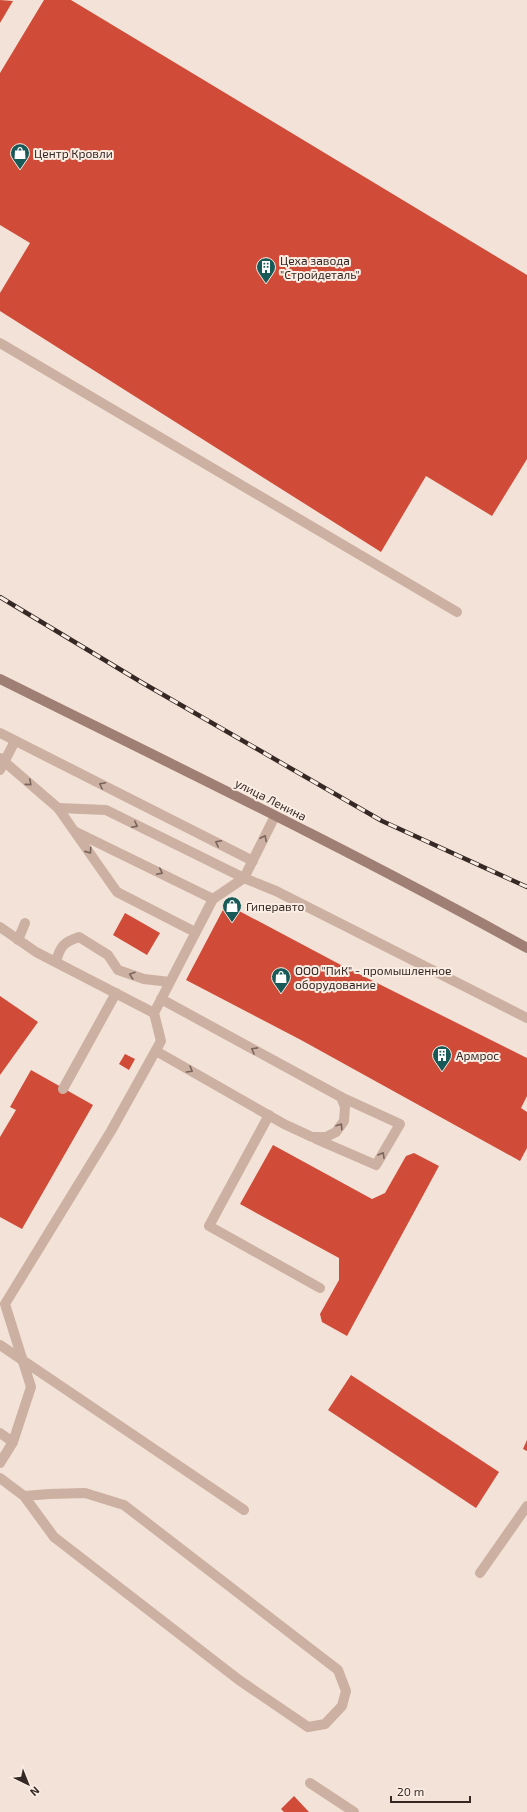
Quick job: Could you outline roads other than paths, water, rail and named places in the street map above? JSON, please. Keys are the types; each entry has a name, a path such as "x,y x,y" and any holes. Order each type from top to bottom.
{"main road":[{"name":"улица Ленина","path":"0,679 275,816 450,906 527,948"}],"lane":[{"path":"0,343 457,612"},
{"path":"0,733 253,861"},
{"path":"15,741 1,763 58,808 117,892 196,932"},
{"path":"58,808 106,810 244,878 276,891 527,1018"},
{"path":"0,1463 13,1442 31,1387 5,1304 111,1131 156,1051 161,1041 154,1013 213,898 244,878 275,816"},
{"path":"74,831 213,898"},
{"path":"18,940 25,923"},
{"path":"0,927 36,952 154,1013"},
{"path":"56,962 58,953 66,941 79,936 108,955 118,970 144,979 170,982"},
{"path":"63,1089 116,993"},
{"path":"156,1051 268,1115 312,1137 376,1165 400,1124 341,1097 161,998"},
{"path":"312,1137 326,1137 336,1132 344,1121 345,1107 341,1097"},
{"path":"268,1115 209,1226 320,1288"},
{"path":"0,1345 244,1510"},
{"path":"0,1433 13,1442"},
{"path":"0,1478 24,1496 54,1537 239,1680 308,1726 325,1724 342,1706 346,1691 338,1670 124,1506 85,1493 24,1496"},
{"path":"480,1573 527,1506"},
{"path":"310,1783 354,1812"}],"railway":[{"path":"0,597 141,682 382,821 527,887"}],"place":[{"name":"Центр Кровли","path":"20,170"},
{"name":"Цеха завода \"Стройдеталь\"","path":"266,284"},
{"name":"Гиперавто","path":"232,923"},
{"name":"ООО \"ПиК\" - промышленное оборудование","path":"281,994"},
{"name":"Армрос","path":"442,1072"}]}
